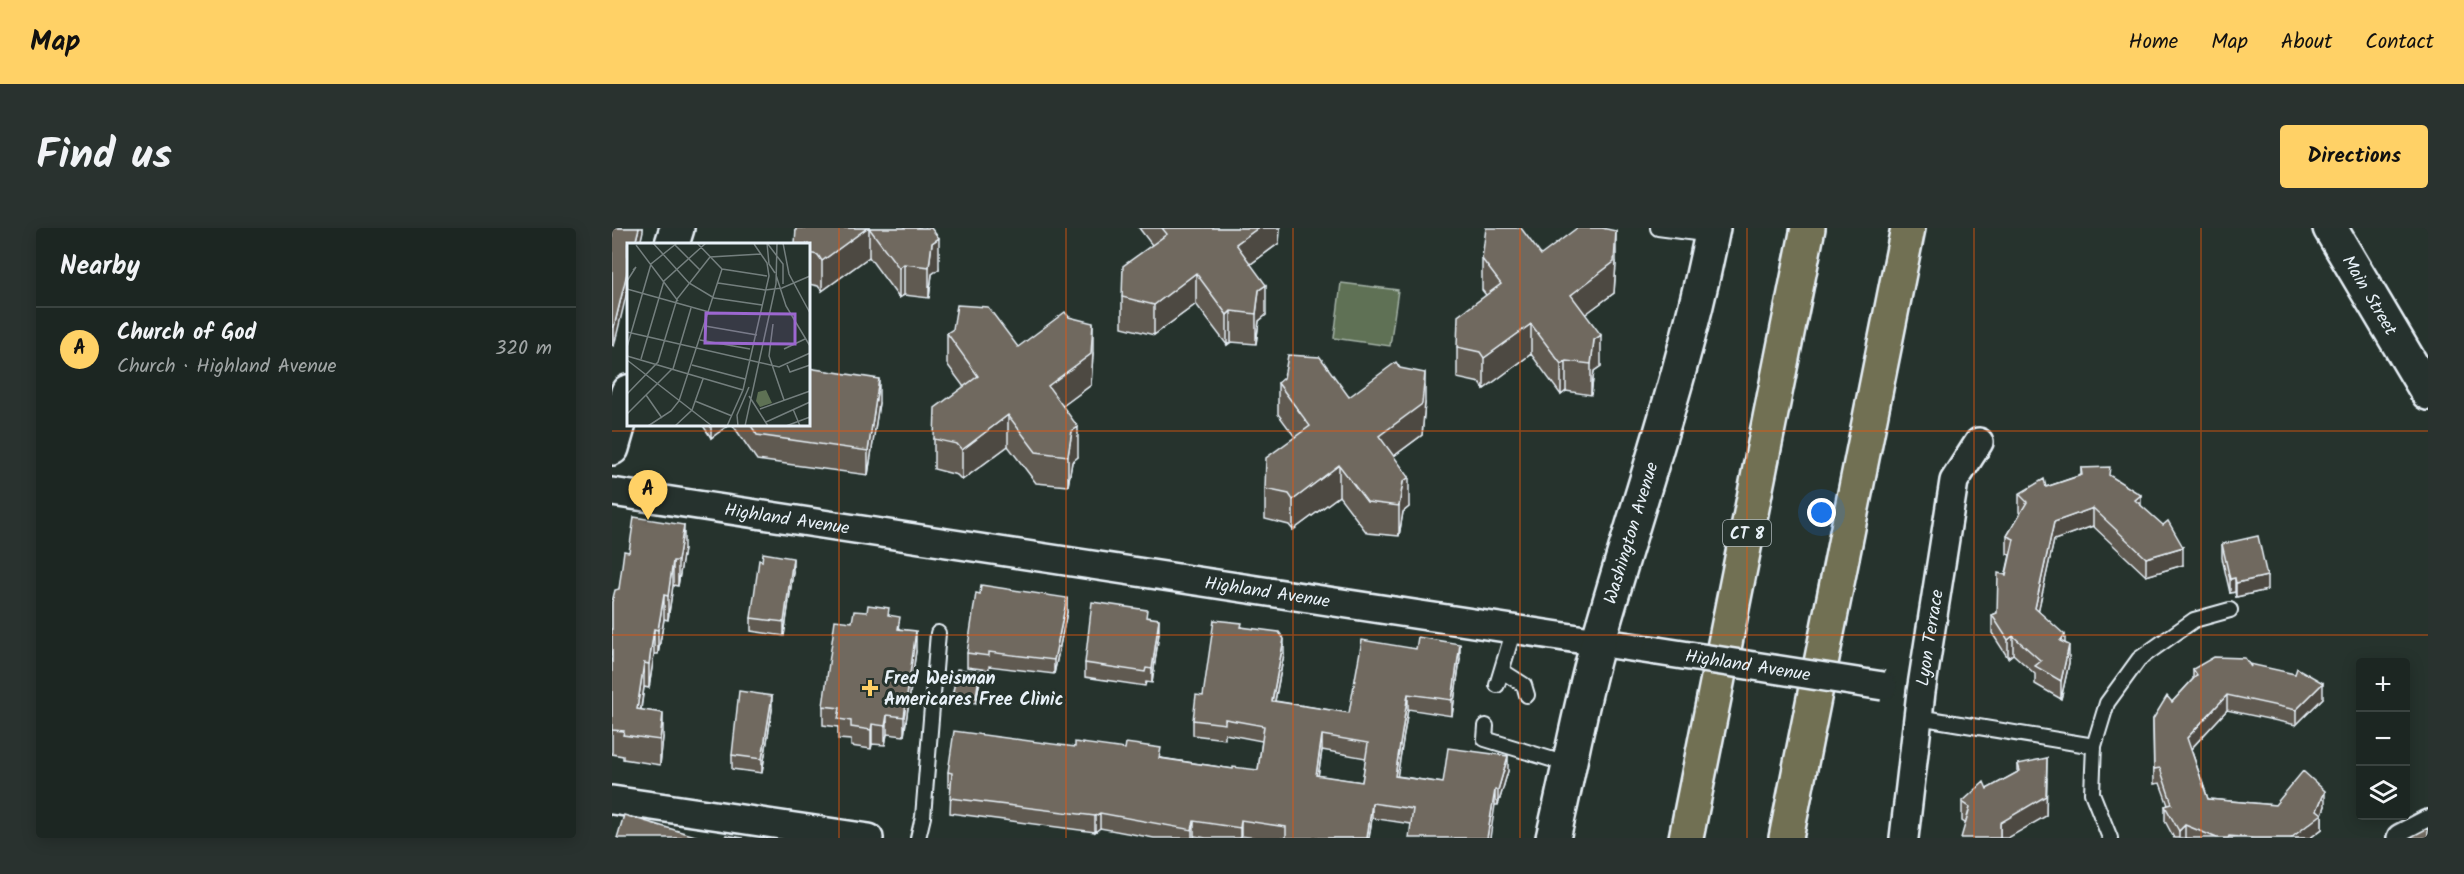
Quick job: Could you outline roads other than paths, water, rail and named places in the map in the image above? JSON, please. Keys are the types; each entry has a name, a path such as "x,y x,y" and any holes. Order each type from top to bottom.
{"highway":[{"name":"CT 8","path":"1686,838 1808,228"},
{"path":"1786,838 1908,228"}],"main road":[{"path":"672,243 677,228"},
{"name":"Main Street","path":"2330,228 2428,393"},
{"name":"Washington Avenue","path":"1553,838 1598,641 1697,307 1712,232"},
{"path":"612,448 627,396"}],"street":[{"name":"Lyon Terrace","path":"1904,838 1920,705 1954,481 1979,442"},
{"name":"Highland Avenue","path":"612,492 1883,686 1920,705"},
{"path":"612,800 869,838"},
{"path":"2401,838 2428,824"}],"lane":[{"path":"1658,228 1712,232"},
{"path":"2110,838 2092,793 2094,746 2107,703 2139,658 2194,620 2230,610"},
{"path":"1497,685 1514,629"},
{"path":"918,838 923,817 938,633"},
{"path":"1502,671 1524,685 1527,695"},
{"path":"1920,705 2094,746"},
{"path":"1486,726 1485,739 1514,742 1570,765"}],"place":[{"name":"Church of God","path":"648,520"},
{"name":"Fred Weisman Americares Free Clinic","path":"870,688"}]}
